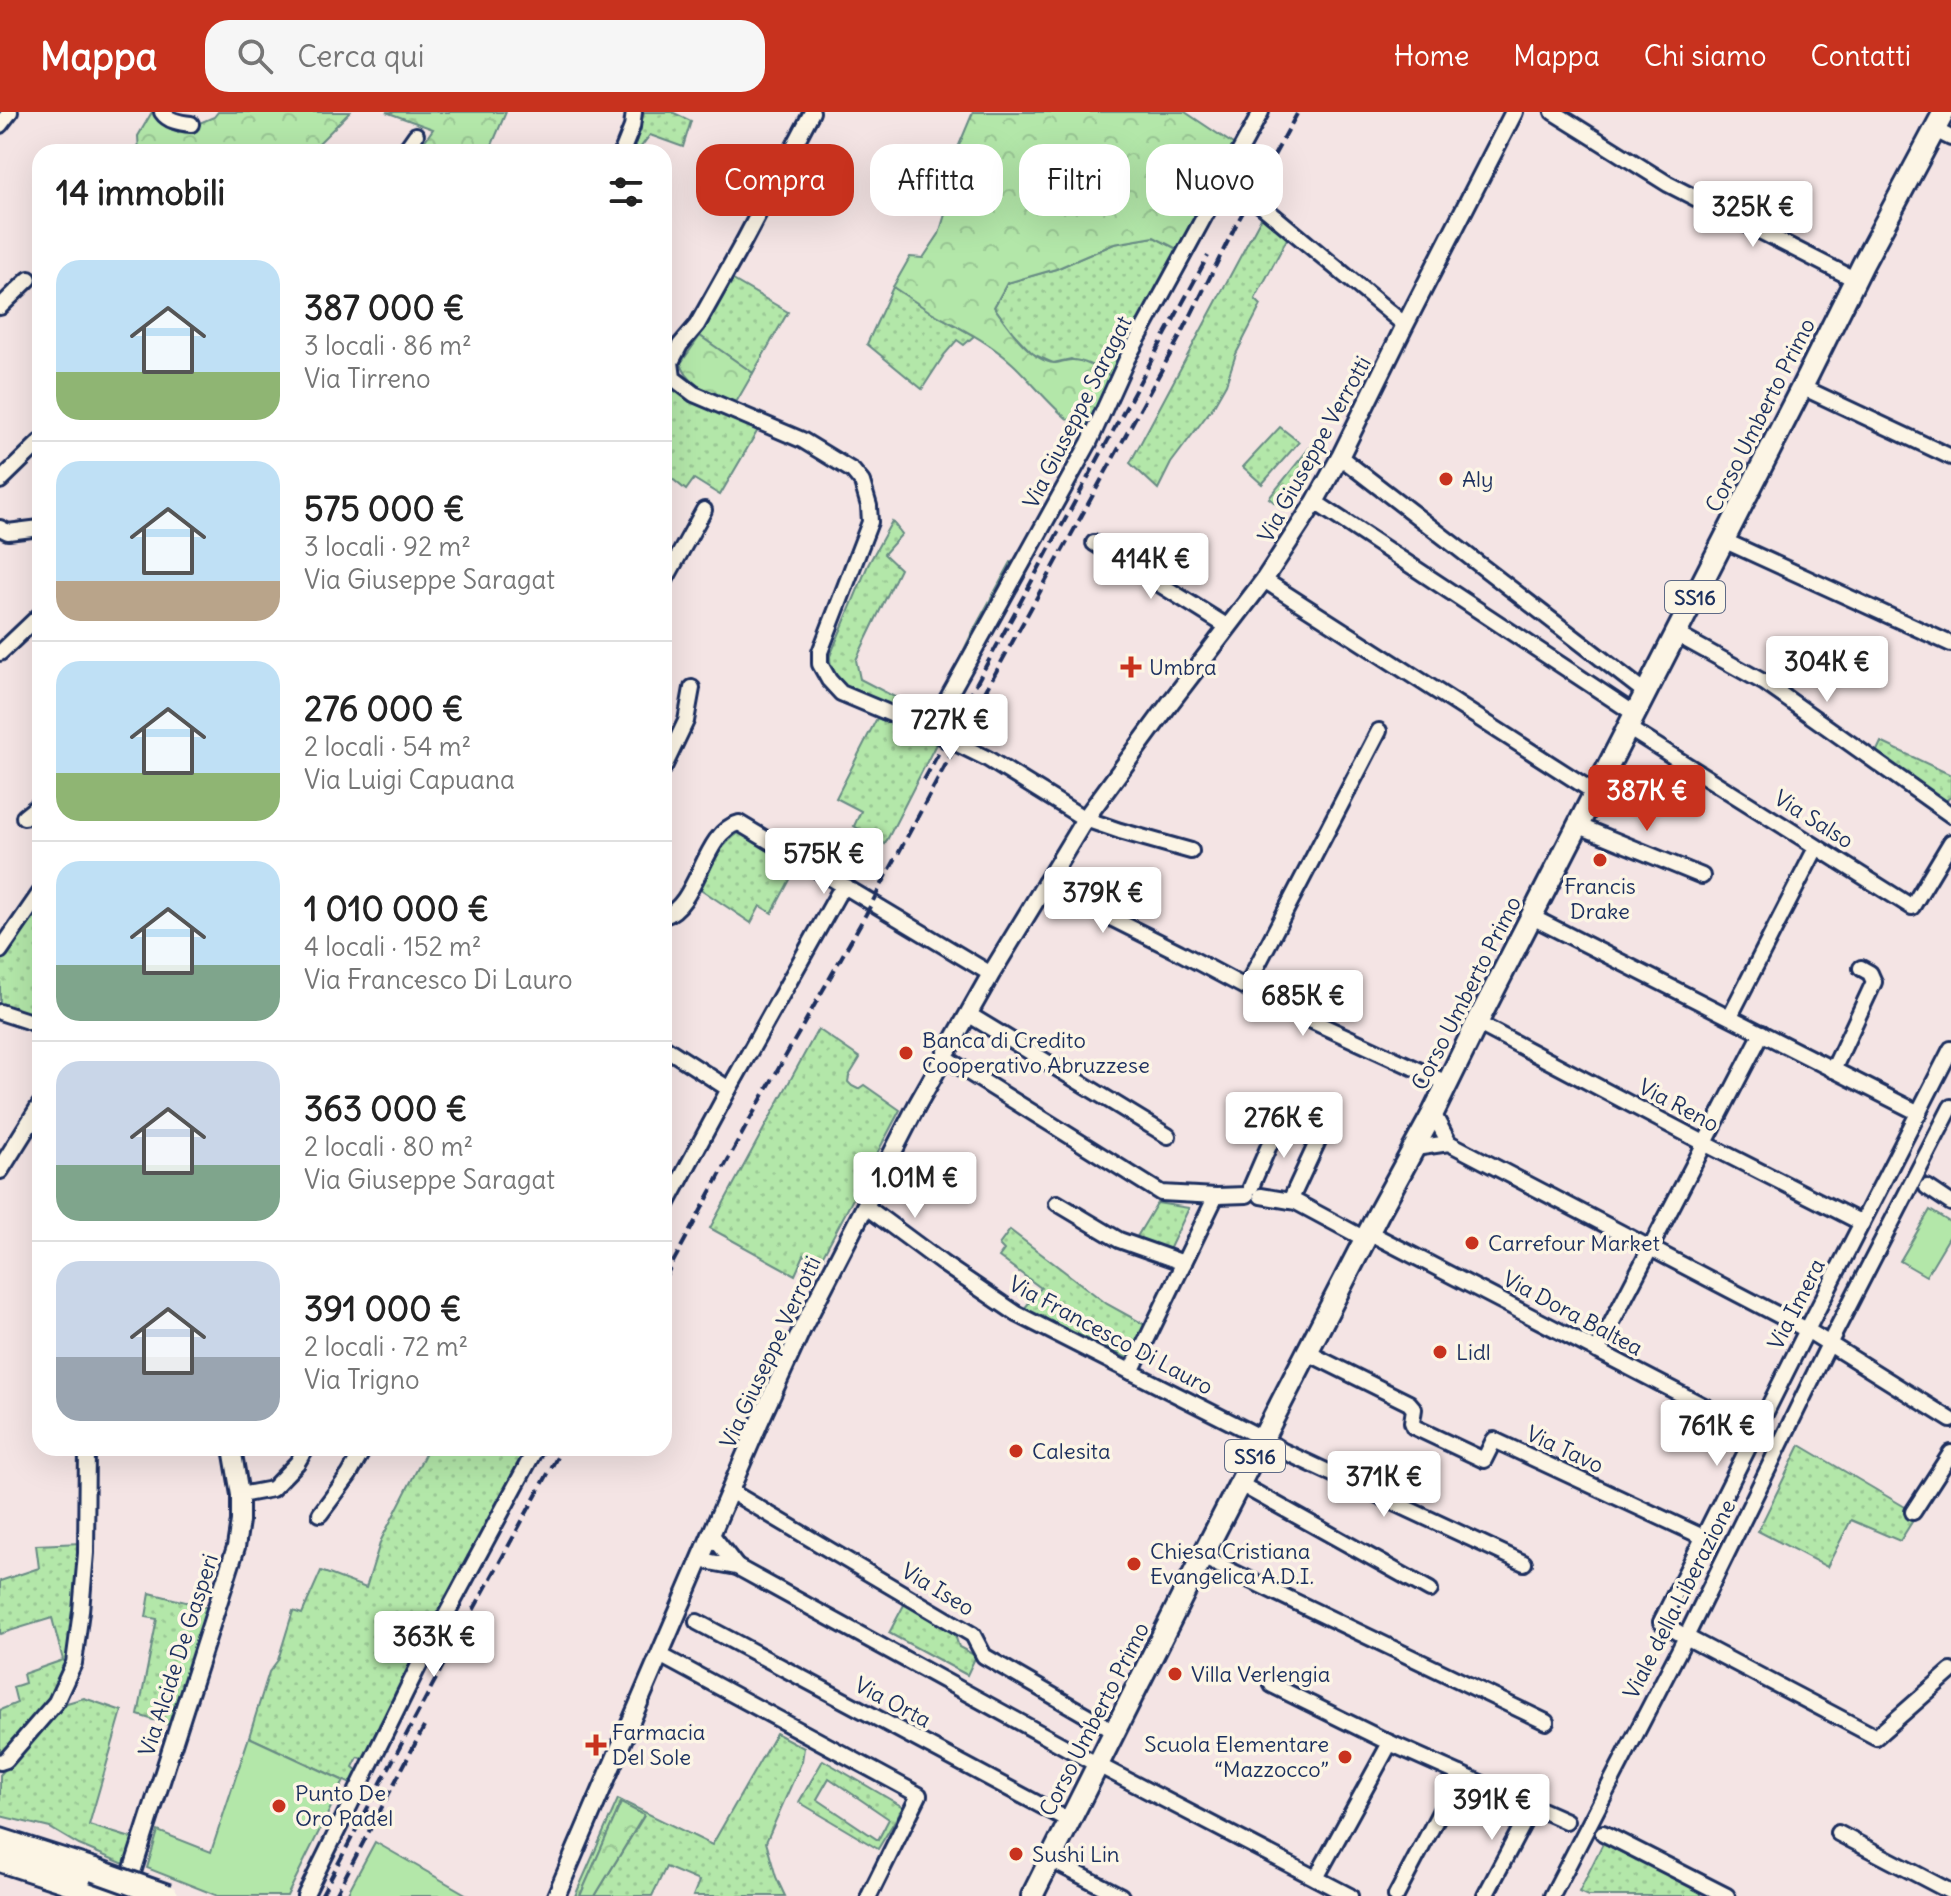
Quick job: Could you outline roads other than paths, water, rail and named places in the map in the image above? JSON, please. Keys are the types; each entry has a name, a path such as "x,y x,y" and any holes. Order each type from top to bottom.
{"highway":[{"path":"0,1840 91,1879 111,1896"},
{"path":"0,1860 167,1896"}],"main road":[{"name":"Corso Umberto Primo","path":"1032,1896 1202,1557 1433,1113 1856,280 1943,127"}],"street":[{"path":"0,125 10,112"},
{"path":"162,112 178,123 191,124"},
{"path":"625,144 634,112"},
{"path":"672,360 697,325 812,112"},
{"name":"Via Giuseppe Saragat","path":"1244,144 1261,112"},
{"name":"Via Giuseppe Verrotti","path":"556,1896 802,1329 944,1057 1085,819 1264,580 1315,502 1514,112"},
{"path":"1553,112 1668,184 1856,280"},
{"path":"410,144 416,135"},
{"name":"Via Giuseppe Saragat","path":"930,730 1089,443 1127,359 1204,216"},
{"path":"1274,216 1405,325"},
{"path":"0,307 29,279"},
{"path":"672,370 673,378 694,394 802,440 853,471 862,482 870,522 820,652 820,664 841,693 930,730 988,759 1085,819 1191,851"},
{"path":"1802,387 1951,457"},
{"path":"0,481 32,450"},
{"path":"1340,457 1646,693"},
{"path":"1315,502 1631,721"},
{"path":"672,564 704,510"},
{"path":"0,528 8,532 32,529"},
{"path":"1723,540 1951,644"},
{"path":"1094,543 1228,627"},
{"path":"1264,580 1594,792"},
{"path":"0,653 32,623"},
{"path":"1676,634 1765,683 1951,815"},
{"path":"672,750 686,721 692,688"},
{"name":"Via Salso","path":"1631,721 1912,907 1951,842"},
{"path":"1246,987 1379,731"},
{"path":"24,817 32,810"},
{"path":"672,912 683,902 704,860 725,829 734,824 744,824 991,974"},
{"path":"1577,825 1702,876"},
{"path":"1730,1016 1815,850"},
{"path":"1045,883 1338,1034 1447,1083"},
{"path":"672,1195 838,894 847,887"},
{"path":"0,951 32,905"},
{"path":"1532,917 1919,1113"},
{"path":"1833,1070 1874,982 1870,973 1861,968"},
{"path":"0,1012 32,1022"},
{"path":"968,1014 1168,1136"},
{"name":"Via Reno","path":"1477,1023 1862,1223"},
{"path":"1597,1351 1762,1033"},
{"name":"Via Imera","path":"1686,1637 1661,1622 1951,1049"},
{"path":"672,1052 729,1089"},
{"name":"Via Dora Baltea","path":"944,1057 1161,1193 1216,1196 1253,1193 1296,1202 1756,1433"},
{"name":"Viale della Liberazione","path":"1552,1896 1686,1637 1829,1344 1951,1107"},
{"path":"1433,1113 1449,1143 1807,1330 1951,1420"},
{"path":"1253,1193 1281,1118"},
{"path":"0,1170 32,1119"},
{"path":"1290,1201 1322,1132"},
{"path":"1415,1148 1449,1143"},
{"path":"1927,1187 1951,1203"},
{"path":"1131,1372 1216,1196"},
{"path":"1057,1203 1119,1240 1184,1263"},
{"name":"Via Francesco Di Lauro","path":"865,1206 1017,1314 1281,1450 1524,1563"},
{"name":"Via Tavo","path":"1308,1353 1409,1403 1414,1409 1414,1427 1426,1433 1484,1460 1494,1440 1703,1537"},
{"path":"1913,1512 1951,1453"},
{"path":"0,1762 6,1760 56,1702 74,1663 86,1553 87,1456"},
{"name":"Via Alcide De Gasperi","path":"132,1872 236,1547 240,1495 233,1456"},
{"path":"240,1495 272,1489 285,1478 301,1456"},
{"path":"320,1514 360,1456"},
{"path":"305,1896 418,1667 532,1456"},
{"path":"1240,1484 1430,1590"},
{"name":"Via Iseo","path":"730,1491 973,1635 984,1656 1114,1731"},
{"path":"712,1535 737,1567"},
{"path":"1202,1557 1546,1722"},
{"path":"700,1560 737,1567 1098,1765 1350,1896"},
{"name":"Via Orta","path":"697,1622 1070,1821"},
{"path":"1686,1637 1876,1737 1951,1671"},
{"path":"660,1655 919,1795 869,1896"},
{"path":"1272,1685 1390,1743 1566,1821"},
{"path":"1316,1878 1390,1743"},
{"path":"1396,1896 1460,1774"},
{"path":"1485,1896 1533,1805"},
{"path":"1603,1833 1717,1894"},
{"path":"1838,1833 1951,1892"},
{"path":"1051,1860 1121,1896"}],"railway":[{"path":"672,1264 1183,331 1237,223 1298,112"},
{"path":"924,780 1208,256"},
{"path":"321,1896 558,1456"},
{"path":"335,1896 424,1727"}],"place":[{"name":"Aly","path":"1446,479"},
{"name":"Umbra","path":"1131,667"},
{"name":"Francis Drake","path":"1600,860"},
{"name":"Banca di Credito Cooperativo Abruzzese","path":"906,1053"},
{"name":"Carrefour Market","path":"1472,1243"},
{"name":"Lidl","path":"1440,1352"},
{"name":"Calesita","path":"1016,1451"},
{"name":"Chiesa Cristiana Evangelica A.D.I.","path":"1134,1564"},
{"name":"Villa Verlengia","path":"1175,1674"},
{"name":"Farmacia Del Sole","path":"596,1745"},
{"name":"Scuola Elementare “Mazzocco”","path":"1345,1757"},
{"name":"Punto De Oro Padel","path":"279,1806"},
{"name":"Sushi Lin","path":"1016,1854"}]}
